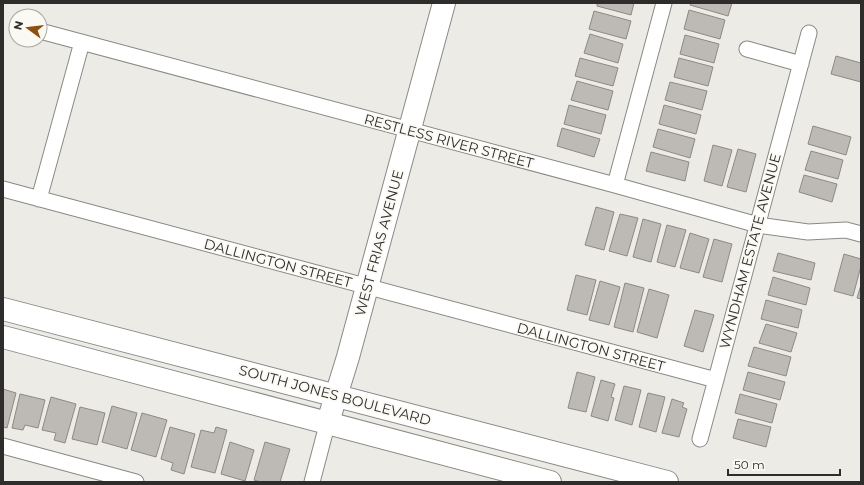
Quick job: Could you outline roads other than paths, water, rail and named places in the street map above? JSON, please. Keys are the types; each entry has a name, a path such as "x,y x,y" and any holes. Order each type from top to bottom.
{"main road":[{"name":"WEST FRIAS AVENUE","path":"327,425 367,287 444,3"},
{"name":"SOUTH JONES BOULEVARD","path":"3,309 667,482"},
{"path":"3,337 327,425 550,482"}],"street":[{"path":"614,185 664,3"},
{"name":"RESTLESS RIVER STREET","path":"48,33 614,185 758,226 808,232 846,230 861,234"},
{"name":"WYNDHAM ESTATE AVENUE","path":"700,439 810,33"},
{"path":"39,199 82,42"},
{"path":"747,49 801,64"},
{"name":"DALLINGTON STREET","path":"3,189 716,380"},
{"name":"WEST FRIAS AVENUE","path":"312,482 327,425"},
{"path":"3,446 136,482"}]}
